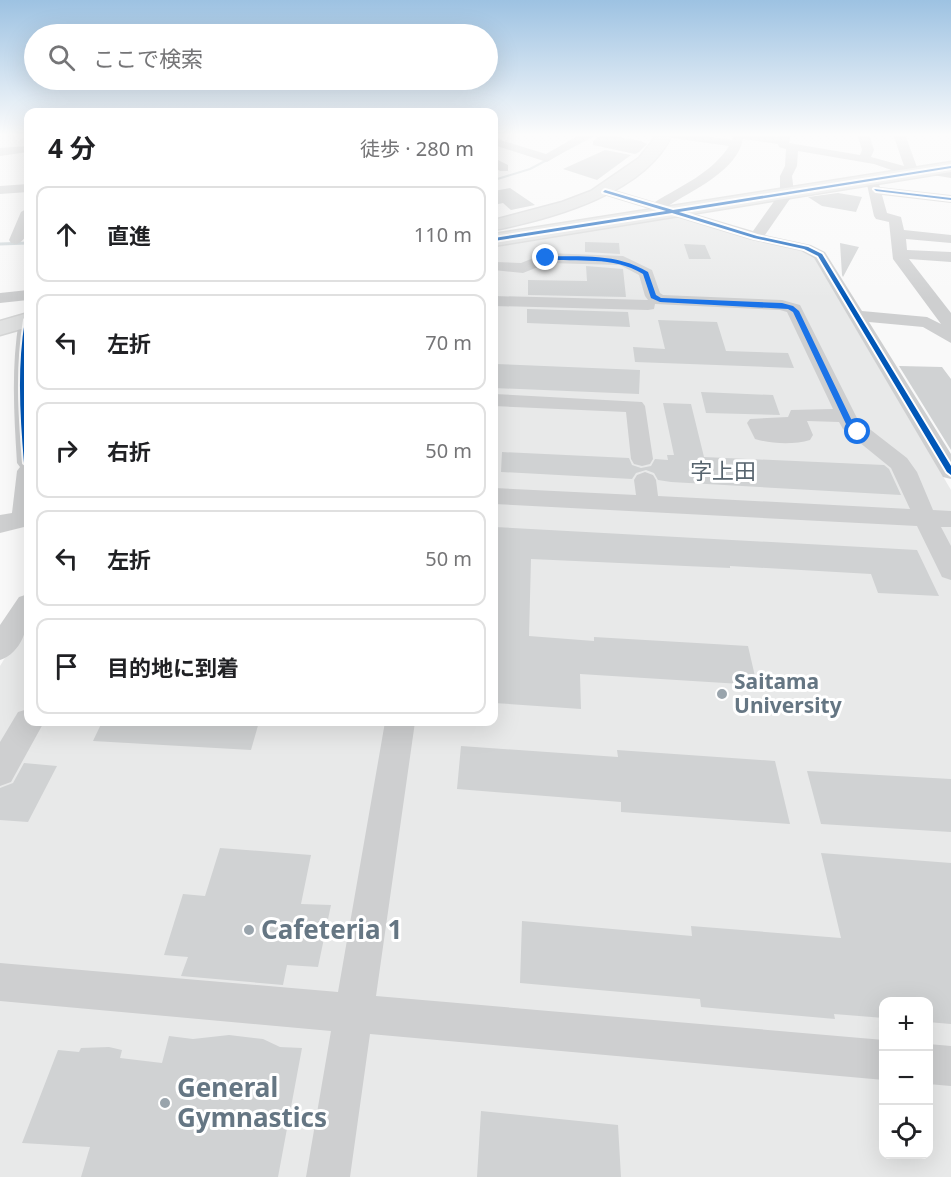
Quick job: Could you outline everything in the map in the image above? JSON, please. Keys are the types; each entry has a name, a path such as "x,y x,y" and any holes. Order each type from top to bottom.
{"main road":[{"path":"498,224 568,206 608,189"},
{"path":"498,239 666,209 831,189"},
{"path":"0,328 24,321"}],"street":[{"path":"666,209 692,189"},
{"path":"756,237 787,193 787,189"},
{"path":"875,189 881,216 896,220 901,259 951,325"},
{"path":"896,189 951,199"},
{"path":"0,204 4,190"},
{"path":"605,191 756,237 806,248 820,255 948,462"},
{"path":"898,234 951,239"},
{"path":"0,240 22,240"},
{"path":"900,254 951,257"},
{"path":"498,268 523,268 546,258 623,261 641,269 648,278 653,296 660,300 782,305 791,308 795,311 846,416 858,432 899,463 906,472 925,518 951,570"},
{"path":"0,285 24,282"},
{"path":"0,298 24,295"},
{"path":"498,301 648,305"},
{"path":"856,316 927,322 951,338"},
{"path":"24,340 22,383 24,410"},
{"path":"498,400 635,405 644,469 640,503"},
{"path":"797,423 798,414 846,416"},
{"path":"498,496 951,519"},
{"path":"0,524 23,519 24,509"},
{"path":"0,648 24,610"},
{"path":"0,771 27,726"},
{"path":"328,1177 399,726"},
{"path":"0,982 879,1060"},
{"path":"933,1064 951,1066"}],"shaded area":[{"name":"Saitama University","path":"676,216 812,254 951,490 951,1177 0,1177 0,666 24,627 24,726 498,726 498,245"}],"building":[{"path":"511,189 535,205 511,210 503,203 498,204 498,190"},
{"path":"838,193 862,197 856,212 822,206 808,197"},
{"path":"585,242 619,243 620,254 585,252"},
{"path":"840,243 859,247 843,277 842,275"},
{"path":"684,244 705,245 711,259 689,259"},
{"path":"586,266 623,269 626,297 528,295 528,280 587,281"},
{"path":"527,309 628,312 630,327 527,323"},
{"path":"658,320 717,322 726,351 788,353 794,368 635,362 633,347 665,349"},
{"path":"498,364 640,370 639,394 498,388"},
{"path":"899,366 942,367 951,379 951,450"},
{"path":"701,392 773,395 780,415 706,413"},
{"path":"663,403 691,404 704,457 884,465 889,469 901,495 671,482 658,480 654,473 646,470 636,473 632,479 501,472 502,452 629,458 632,465 641,468 651,466 655,459 668,460 667,455 674,455"},
{"path":"498,527 917,550 939,596 878,593 871,574 531,559 529,636 594,641 594,637 748,646 757,685 580,674 581,709 498,703"},
{"path":"100,726 258,726 251,750 93,741"},
{"path":"461,746 618,757 617,750 775,761 790,824 621,812 621,802 457,789"},
{"path":"24,763 57,766 28,822 0,820 0,788 13,783"},
{"path":"807,771 951,779 951,832 821,824"},
{"name":"Cafeteria 1","path":"220,848 311,855 301,904 331,905 318,967 287,965 283,985 181,976 188,957 164,955 183,894 205,896"},
{"path":"821,853 951,863 951,1024 933,1022 933,997 879,997 879,1018 834,1014 835,1019 701,1007 700,999 520,983 522,921 692,936 691,926 841,938"},
{"name":"General Gymnastics","path":"229,1035 263,1039 280,1047 302,1048 278,1177 81,1177 90,1147 22,1143 58,1050 79,1052 81,1048 109,1047 122,1050 120,1058 162,1063 169,1036 193,1039"},
{"path":"481,1111 618,1125 621,1177 477,1177"}],"waterway":[{"path":"0,244 24,243"}],"cycle path":[{"path":"498,239 814,189"},
{"path":"876,190 951,199"},
{"path":"605,191 756,237 806,248 820,255 951,472"},
{"path":"24,347 24,409"}],"place":[{"name":"Saitama University","path":"722,694"},
{"name":"Cafeteria 1","path":"249,930"},
{"name":"General Gymnastics","path":"165,1103"}],"district":[{"name":"字上田","path":"723,471"}],"route":[{"path":"546,258 623,261 646,273 653,296 660,300 782,305 791,308 795,311 850,424 858,432"}]}
